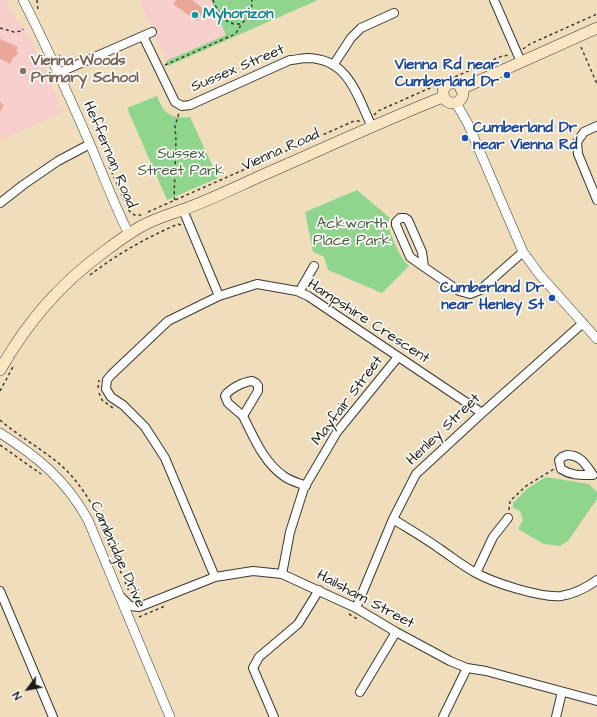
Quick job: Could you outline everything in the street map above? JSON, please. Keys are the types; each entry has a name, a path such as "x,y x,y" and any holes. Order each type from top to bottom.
{"main road":[{"path":"461,89 597,28"},
{"path":"450,84 457,84 461,89 461,99 456,103 450,103 444,97 443,90 450,84"},
{"name":"Vienna Road","path":"0,370 24,330 43,306 64,284 86,265 141,226 161,217 183,210 444,97"}],"street":[{"name":"Heffernan Road","path":"24,0 90,144 129,234"},
{"path":"494,0 521,62"},
{"path":"372,127 353,86 344,73 334,64 351,38 361,28 394,13"},
{"path":"58,73 152,32"},
{"name":"Sussex Street","path":"143,36 175,102 182,106 190,104 290,60 307,58 320,59 334,64"},
{"path":"456,103 468,124 523,252 539,274 597,339"},
{"path":"597,126 584,132 577,142 578,154 597,200"},
{"path":"0,203 58,161 90,144"},
{"path":"183,210 219,296"},
{"path":"424,267 422,252 408,220 405,218 400,218 396,222 396,226 410,257 424,267 459,291 470,294 480,290 523,252"},
{"path":"299,292 314,266"},
{"name":"Hampshire Crescent","path":"216,577 165,458 145,427 123,405 111,397 106,389 106,380 168,321 219,296 257,284 299,292 308,296 482,413"},
{"name":"Henley Street","path":"356,608 393,519 416,474 583,323"},
{"name":"Mayfair Street","path":"282,574 290,532 306,486 337,432 398,357"},
{"path":"243,416 258,391 256,382 247,382 228,392 225,396 228,403 243,416 263,454 272,465 286,477 306,486"},
{"name":"Cambridge Drive","path":"0,433 49,468 68,489 80,506 88,520 170,717"},
{"path":"574,455 581,459 595,477 567,473 561,470 559,460 562,457 574,455"},
{"path":"476,573 493,537 508,518"},
{"path":"393,519 476,573 512,587 548,596 562,596 589,586 597,580"},
{"name":"Hailsham Street","path":"120,597 130,606 138,607 216,577 253,571 282,574 356,608 396,632 450,661 467,668 486,671 597,701"},
{"path":"274,717 253,668 259,656 298,624 319,590"},
{"path":"0,591 53,717"},
{"path":"360,692 396,632"},
{"path":"443,717 467,668"},
{"path":"556,717 562,692"}],"path":[{"path":"37,0 37,10 40,16"},
{"path":"214,0 215,5 223,17 231,23 241,24"},
{"path":"158,68 234,34 239,29 241,24 246,21 251,11 252,0"},
{"path":"524,49 530,44 597,14"},
{"path":"0,28 14,32 22,31 23,29"},
{"path":"581,46 597,84"},
{"path":"59,55 67,63"},
{"path":"373,116 378,111 502,56 509,55"},
{"path":"71,74 72,83"},
{"path":"175,200 175,126 182,106"},
{"path":"106,160 128,209 131,214 136,216 354,121 362,121"},
{"path":"0,445 43,476"},
{"path":"508,518 510,501 526,486 559,465"},
{"path":"139,617 170,603"}],"shaded area":[{"name":"Vienna Woods Primary School","path":"0,0 6,0 14,17 26,30 64,112 0,140"},
{"path":"211,0 226,35 166,61 140,1"}],"green space":[{"path":"211,0 318,0 168,66 166,61 226,35"},
{"name":"Sussex Street Park","path":"157,96 162,107 169,114 178,117 190,117 218,178 167,200 127,108"},
{"name":"Ackworth Place Park","path":"357,190 390,218 387,224 399,252 409,266 382,293 328,270 324,257 313,252 305,212"},
{"path":"546,477 589,484 597,492 597,499 568,541 560,546 544,544 518,529 523,520 520,511 513,508 513,503 528,488"}],"building":[{"name":"Myhorizon","path":"176,0 192,0 205,10 197,21 173,4"},
{"path":"0,39 18,47 16,57 14,56 10,64 0,59"},
{"path":"0,102 4,105 0,112"}],"place":[{"name":"Myhorizon","path":"195,15"},
{"name":"Vienna Woods Primary School","path":"23,71"},
{"name":"Vienna Rd near Cumberland Dr","path":"507,75"},
{"name":"Cumberland Dr near Vienna Rd","path":"465,138"},
{"name":"Cumberland Dr near Henley St","path":"552,298"}]}
